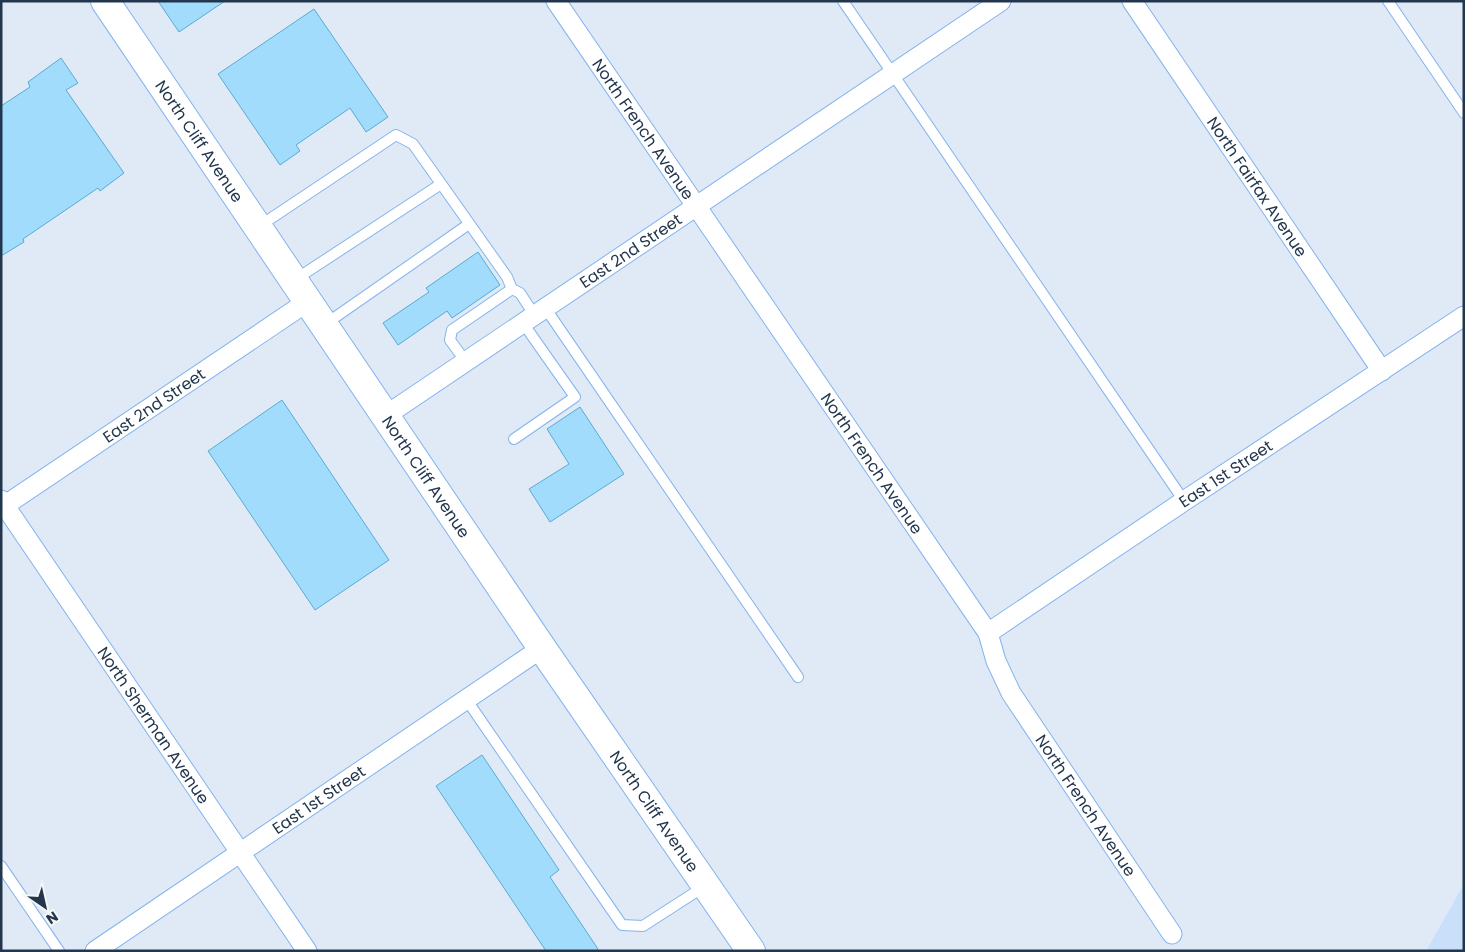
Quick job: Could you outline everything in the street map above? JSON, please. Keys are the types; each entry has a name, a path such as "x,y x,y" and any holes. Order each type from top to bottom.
{"main road":[{"name":"North Cliff Avenue","path":"105,1 323,326 751,951"}],"street":[{"name":"North French Avenue","path":"556,1 988,633 996,661 1011,693 1172,934"},
{"name":"East 2nd Street","path":"385,416 1002,1"},
{"name":"North Fairfax Avenue","path":"1132,1 1382,371"},
{"name":"East 2nd Street","path":"3,505 300,291"},
{"name":"East 1st Street","path":"988,633 1464,316"},
{"name":"North Sherman Avenue","path":"3,505 306,951"},
{"name":"East 1st Street","path":"95,951 542,648"}],"lane":[{"path":"843,1 1184,501"},
{"path":"1388,1 1464,113"},
{"path":"257,228 396,135 413,144 507,277 512,289 520,293 798,677"},
{"path":"300,291 441,184"},
{"path":"323,326 469,224"},
{"path":"466,362 450,340 452,330 512,289"},
{"path":"514,439 574,397 535,316"},
{"path":"466,699 622,925 642,926 706,886"},
{"path":"1,866 59,951"}],"shaded area":[{"path":"1464,884 1464,951 1426,951"}],"building":[{"path":"158,1 225,1 179,32"},
{"path":"314,9 388,117 366,132 350,108 296,145 300,151 280,165 218,74"},
{"path":"61,58 78,83 66,90 124,173 100,191 98,188 23,239 24,242 1,256 1,106 30,87 28,82"},
{"path":"478,252 500,285 452,318 447,311 398,345 383,323 429,292 426,288"},
{"path":"282,400 389,560 315,610 208,451"},
{"path":"580,407 624,474 550,522 529,489 569,464 547,429"},
{"path":"482,755 559,870 550,877 598,949 597,951 546,951 436,786"}]}
